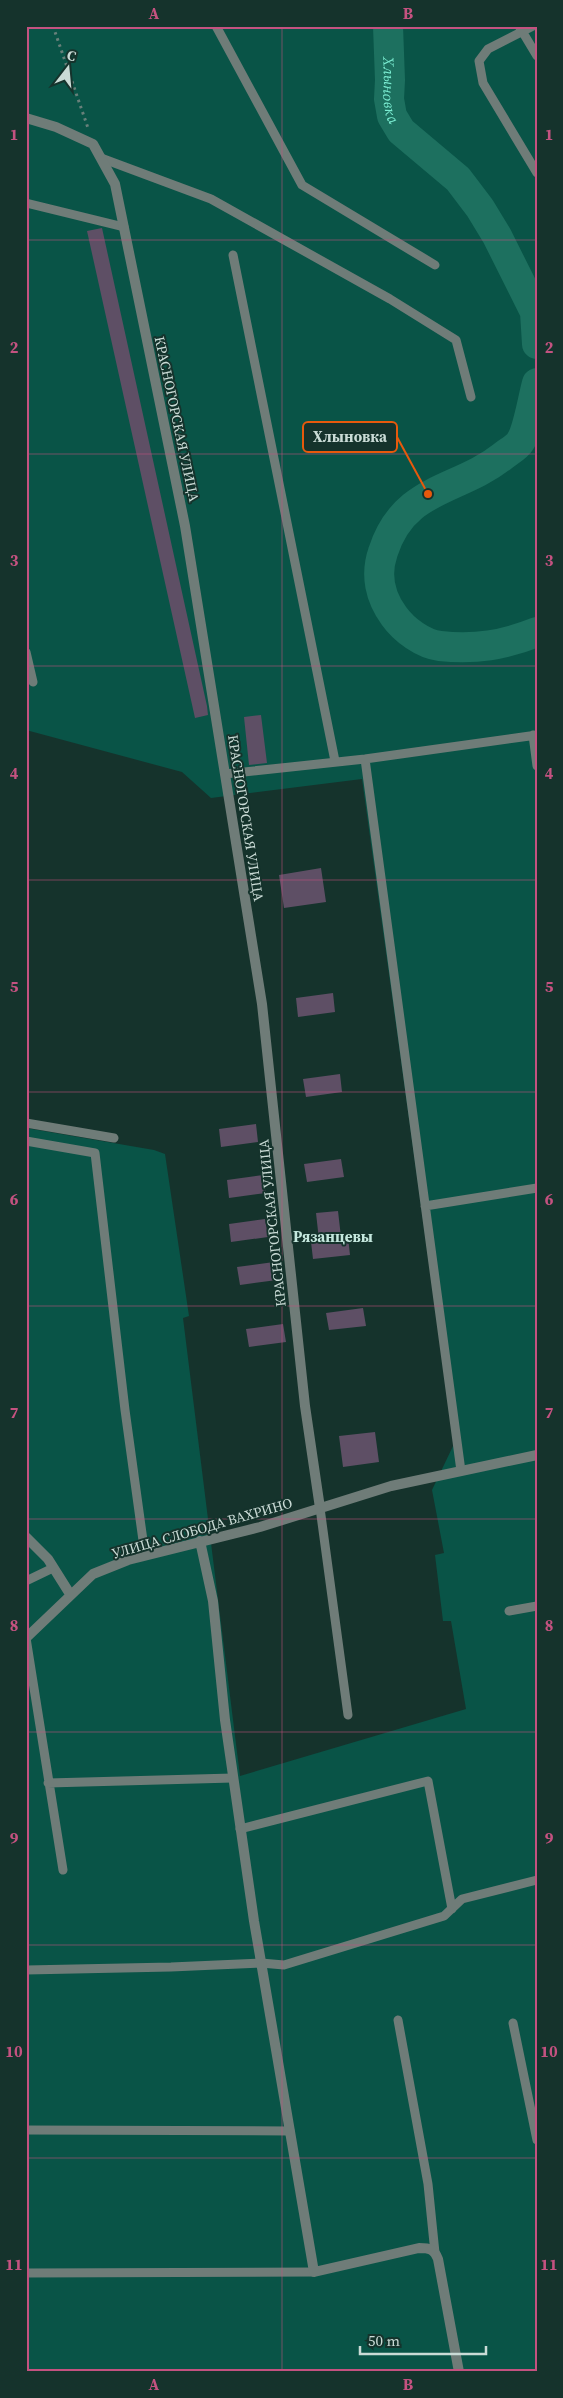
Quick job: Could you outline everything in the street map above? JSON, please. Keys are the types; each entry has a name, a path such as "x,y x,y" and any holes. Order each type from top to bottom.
{"street":[{"path":"26,118 56,127 93,144"},
{"name":"КРАСНОГОРСКАЯ УЛИЦА","path":"93,144 115,184 185,526 262,1004 305,1406 320,1508"},
{"name":"УЛИЦА СЛОБОДА ВАХРИНО","path":"26,1638 93,1574 145,1555 260,1527 391,1486 537,1455"},
{"path":"26,1537 53,1568 70,1594"},
{"path":"200,1541 213,1601 240,1829 314,2272 419,2248 430,2248 436,2253 459,2372"}],"lane":[{"path":"216,26 302,185 435,265"},
{"path":"533,26 521,29 488,49 479,61 483,82 537,173"},
{"path":"521,29 537,56"},
{"path":"101,158 211,199 390,299 456,340 472,397"},
{"path":"26,203 124,227"},
{"path":"233,255 335,761"},
{"path":"26,652 33,682"},
{"path":"225,774 365,759 535,735 537,766"},
{"path":"365,759 461,1471"},
{"path":"26,1123 114,1138"},
{"path":"26,1141 95,1153 125,1410 145,1555"},
{"path":"425,1206 537,1188"},
{"path":"320,1508 348,1715"},
{"path":"26,1581 53,1568"},
{"path":"509,1612 537,1606"},
{"path":"26,1638 63,1870"},
{"path":"48,1782 233,1778"},
{"path":"240,1829 428,1781 452,1908"},
{"path":"26,1970 171,1967 261,1962 284,1964 444,1916 462,1899 537,1880"},
{"path":"398,2020 428,2184 436,2253"},
{"path":"513,2023 537,2140"},
{"path":"26,2130 290,2131"},
{"path":"26,2273 314,2272"}],"path":[{"path":"54,26 93,144"}],"green space":[{"path":"26,26 537,26 537,2372 26,2372 26,1128 154,1150 165,1154 189,1316 183,1318 240,1776 466,1709 451,1621 443,1621 435,1555 444,1553 432,1490 454,1444 362,779 211,798 182,772 26,730"}],"building":[{"path":"102,228 207,706 208,715 195,718 87,231"},
{"path":"261,715 267,763 249,765 244,717"},
{"path":"321,868 326,902 284,908 279,875"},
{"path":"333,993 335,1012 298,1017 296,998"},
{"path":"340,1074 342,1092 306,1097 303,1079"},
{"path":"256,1124 258,1142 221,1147 219,1129"},
{"path":"341,1159 344,1177 307,1182 304,1164"},
{"path":"263,1175 266,1193 229,1198 227,1180"},
{"path":"338,1211 341,1237 348,1237 350,1255 313,1259 311,1242 319,1240 316,1213"},
{"path":"265,1219 268,1237 231,1242 229,1224"},
{"path":"274,1262 277,1280 240,1285 237,1267"},
{"path":"363,1308 366,1326 329,1330 326,1313"},
{"path":"283,1324 286,1342 249,1347 246,1329"},
{"path":"375,1432 379,1462 343,1467 339,1436"}],"waterway":[{"name":"Хлыновка","path":"388,26 389,99 392,116 401,131 458,179 480,208 497,236 535,312 537,344"},
{"name":"Хлыновка","path":"537,383 530,414 519,444 486,468 434,493 418,502 404,514 392,530 383,552 379,569 380,586 389,609 398,621 414,636 434,645 477,647 501,643 537,632"}],"place":[{"name":"Хлыновка","path":"428,494"}],"district":[{"name":"Рязанцевы","path":"333,1236"}]}
